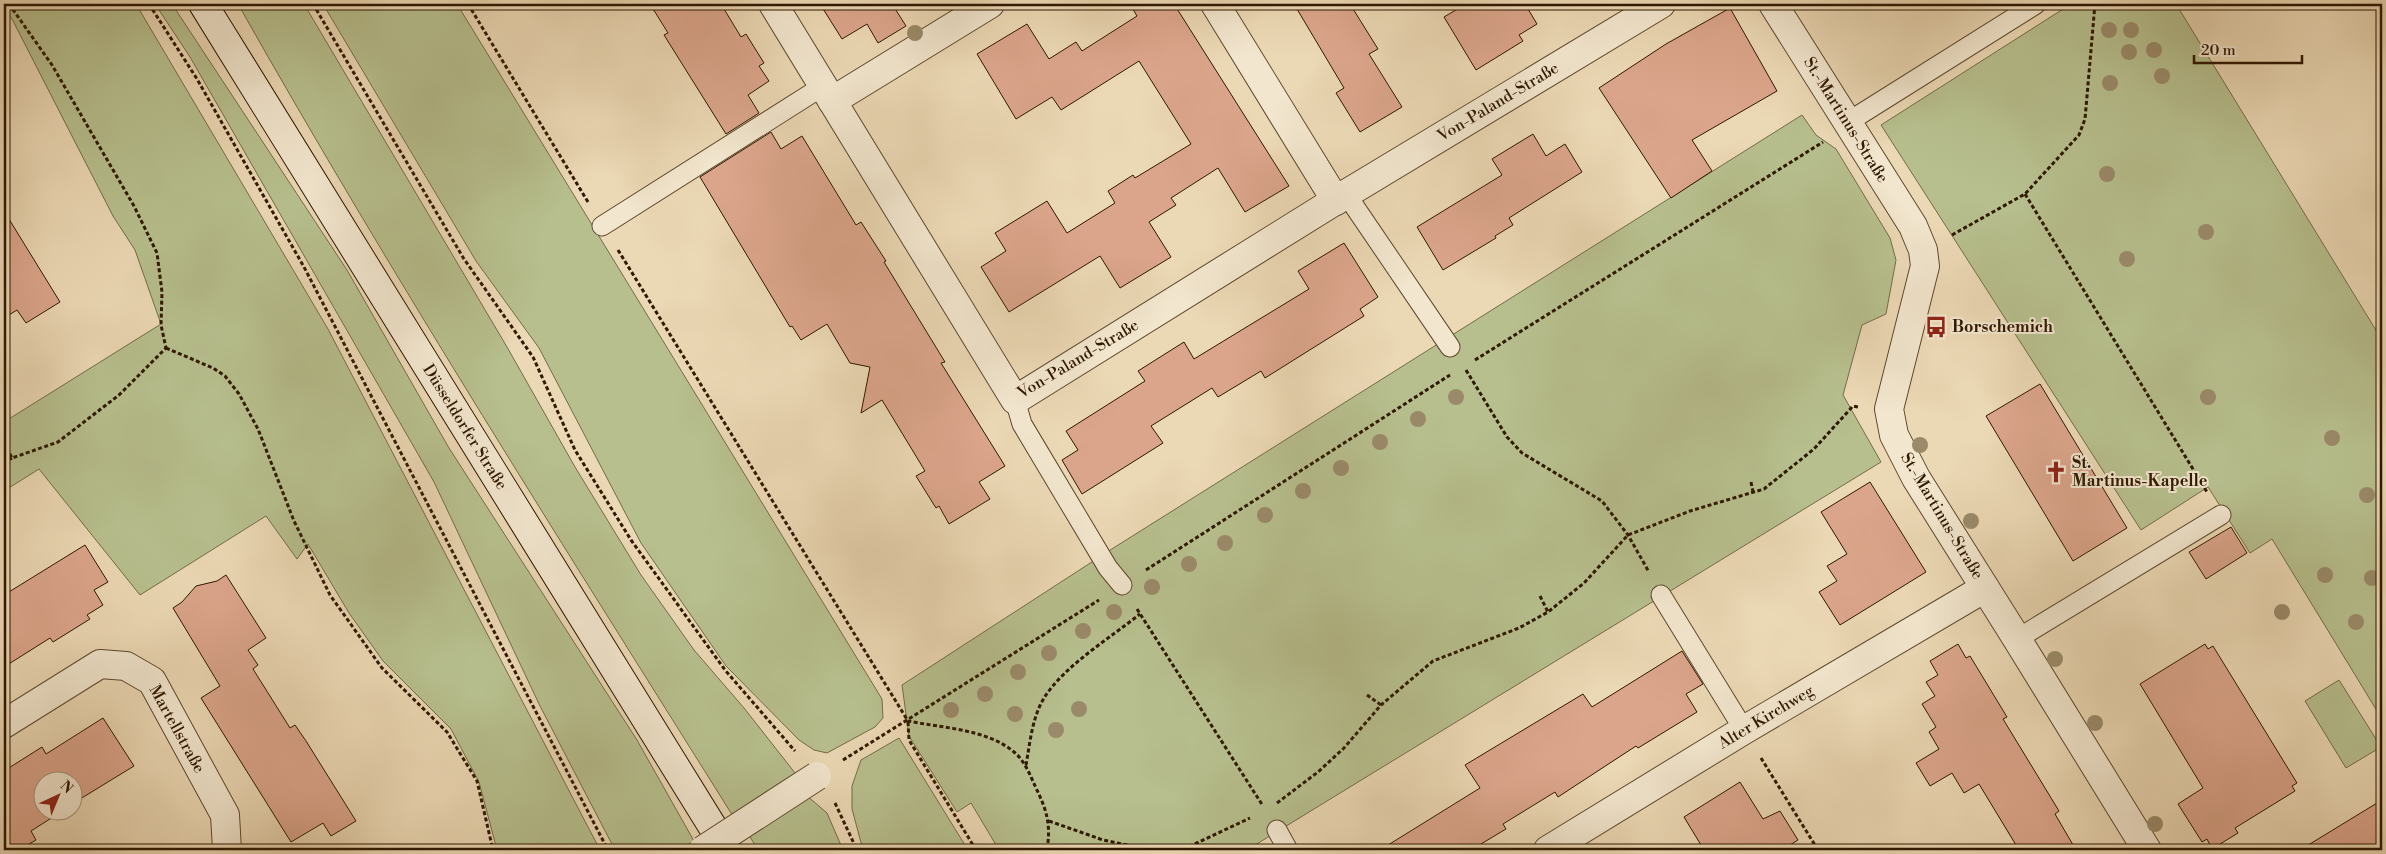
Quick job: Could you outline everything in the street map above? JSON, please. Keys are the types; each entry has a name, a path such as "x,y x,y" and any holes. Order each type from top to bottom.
{"street":[{"name":"Düsseldorfer Straße","path":"203,4 727,850"},
{"name":"Von-Paland-Straße","path":"772,4 1015,400 1341,197 1661,4"},
{"path":"828,93 990,4"},
{"path":"1215,4 1341,197"},
{"name":"St.-Martinus-Straße","path":"1773,4 1912,226 1922,250 1925,266 1889,409 1894,435 1916,478 2147,850"},
{"name":"Alter Kirchweg","path":"1548,850 1744,730 1985,588"},
{"name":"Martellstraße","path":"4,724 100,664 126,666 152,681 224,815 227,850"},
{"path":"703,850 817,776"}],"lane":[{"path":"1848,122 2036,4"},
{"path":"602,226 828,93"},
{"path":"1341,197 1450,347"},
{"path":"1015,400 1022,424 1108,568 1122,585"},
{"path":"2017,639 2221,515"},
{"path":"1661,595 1744,730"},
{"path":"1277,830 1288,850"}],"path":[{"path":"9,4 52,66 134,206 157,253 162,292 161,325 166,348"},
{"path":"149,4 197,79 304,267 608,850"},
{"path":"313,4 464,259 533,357 575,450 631,540 725,670 817,776 840,810 857,850"},
{"path":"468,4 602,226 908,721 909,740 976,850"},
{"path":"1922,250 2025,194 2080,135 2085,119 2095,4"},
{"path":"817,776 908,721 1464,366 1817,147 1848,122"},
{"path":"2025,194 2221,515"},
{"path":"1450,347 1464,366 1507,437 1522,453 1602,501 1628,535 1661,595"},
{"path":"4,463 12,458 58,442 119,395 166,348"},
{"path":"166,348 213,368 225,376 239,394 258,429 294,521 330,595 382,668 447,732 477,781 493,850"},
{"path":"1170,850 1186,848 1211,838 1266,811 1318,772 1344,748 1380,705 1433,661 1519,628 1548,612 1584,583 1628,535 1690,511 1764,489 1814,449 1853,406 1889,409"},
{"path":"4,442 12,458"},
{"path":"1751,482 1753,492"},
{"path":"1122,585 1277,830"},
{"path":"1540,596 1548,612"},
{"path":"1026,766 1032,728 1044,699 1070,670 1140,614"},
{"path":"1367,695 1380,705"},
{"path":"908,721 991,738 1014,752 1026,766 1049,821 1047,850"},
{"path":"1744,730 1818,850"},
{"path":"1049,821 1104,840 1152,850"}],"green space":[{"path":"4,4 136,4 328,329 600,850 497,850 479,782 451,729 383,661 349,613 308,544 297,559 266,516 140,595 39,469 4,491 4,422 161,324 135,250 113,216 12,19 4,10"},
{"path":"155,4 172,4 347,270 449,448 637,740 694,841 679,850 615,850 540,706 434,482 190,57"},
{"path":"238,4 304,4 507,347 575,467 641,575 694,650 744,708 799,778 736,821 420,313 358,211"},
{"path":"323,4 457,4 882,699 883,718 875,727 827,753 814,750 799,740 726,666 641,543 539,348 476,261"},
{"path":"2071,4 2176,4 2382,340 2382,719 2272,539 2250,553 2208,487 2141,530 1881,125"},
{"path":"1802,115 1816,135 1836,149 1890,238 1896,260 1886,314 1862,325 1843,395 1881,462 1247,850 999,850 971,803 957,812 909,736 902,685 1115,547"},
{"path":"2339,680 2381,747 2346,768 2305,701"},
{"path":"899,738 968,850 863,850 852,809 852,786 861,760"},
{"path":"806,795 827,813 843,850 758,850 747,832"}],"building":[{"path":"650,4 721,4 741,37 746,34 764,63 759,66 769,81 748,95 759,113 726,134 664,35 668,33"},
{"path":"820,4 900,4 894,7 906,26 878,43 867,24 842,39"},
{"path":"1130,4 1174,4 1289,186 1245,212 1218,168 1171,198 1176,205 1149,222 1171,257 1120,288 1100,256 1009,312 981,267 1006,251 995,233 1047,201 1067,233 1115,203 1108,191 1133,175 1135,178 1191,144 1139,61 1061,110 1052,97 1016,119 977,54 1027,24 1049,59 1076,42 1082,51 1137,16"},
{"path":"1294,4 1350,4 1378,49 1369,54 1402,107 1360,132 1336,93 1344,88"},
{"path":"1466,4 1525,4 1537,24 1519,35 1523,41 1476,70 1444,17"},
{"path":"1730,8 1777,91 1692,140 1712,171 1671,198 1599,88 1666,44"},
{"path":"771,132 781,149 802,136 856,225 861,222 886,261 884,262 945,362 941,363 1005,466 979,482 990,499 949,524 939,506 936,508 916,476 925,471 882,400 861,413 870,367 850,363 827,324 801,340 792,326 790,327 700,177"},
{"path":"1533,134 1546,156 1565,144 1582,172 1509,218 1513,225 1495,236 1496,238 1443,270 1417,227 1502,175 1492,159"},
{"path":"4,211 60,302 26,323 17,310 4,318"},
{"path":"1344,243 1378,297 1360,309 1364,316 1265,378 1261,371 1218,397 1212,388 1151,426 1163,443 1082,494 1062,460 1078,450 1066,431 1145,381 1138,371 1184,342 1194,359 1309,289 1298,271"},
{"name":"St. Martinus-Kapelle","path":"2040,384 2127,528 2073,561 1986,416"},
{"path":"1870,482 1926,572 1840,625 1819,592 1837,581 1827,566 1847,554 1821,512"},
{"path":"2231,527 2247,553 2206,579 2189,552"},
{"path":"85,545 108,582 94,590 103,605 87,615 90,619 53,642 50,638 4,667 4,595"},
{"path":"226,575 266,638 248,650 258,665 253,669 290,728 295,725 306,741 356,821 331,836 323,823 291,842 201,698 220,686 173,608 182,602 196,586 217,581"},
{"path":"1958,644 1966,658 1970,656 2007,717 2003,719 2059,811 2055,814 2076,850 2019,850 1979,784 1964,793 1952,773 1930,786 1916,763 1939,749 1929,732 1936,727 1922,704 1935,696 1926,682 1938,675 1930,661"},
{"path":"2205,644 2208,649 2213,646 2297,783 2292,786 2295,791 2235,828 2238,833 2212,849 2207,839 2202,842 2178,804 2203,788 2140,684"},
{"path":"1682,651 1703,684 1686,694 1697,712 1638,748 1636,746 1558,797 1555,792 1503,824 1506,829 1471,850 1380,850 1480,788 1465,765 1583,694 1592,707"},
{"path":"103,718 134,766 82,798 82,772 32,772 32,822 45,822 31,831 36,840 19,850 4,850 4,771 42,747 46,754"},
{"path":"1740,782 1763,819 1780,811 1798,840 1782,850 1704,850 1684,817"},
{"path":"2382,800 2382,850 2300,850"}],"place":[{"name":"Borschemich","path":"1936,327"},
{"name":"St. Martinus-Kapelle","path":"2056,472"}]}
